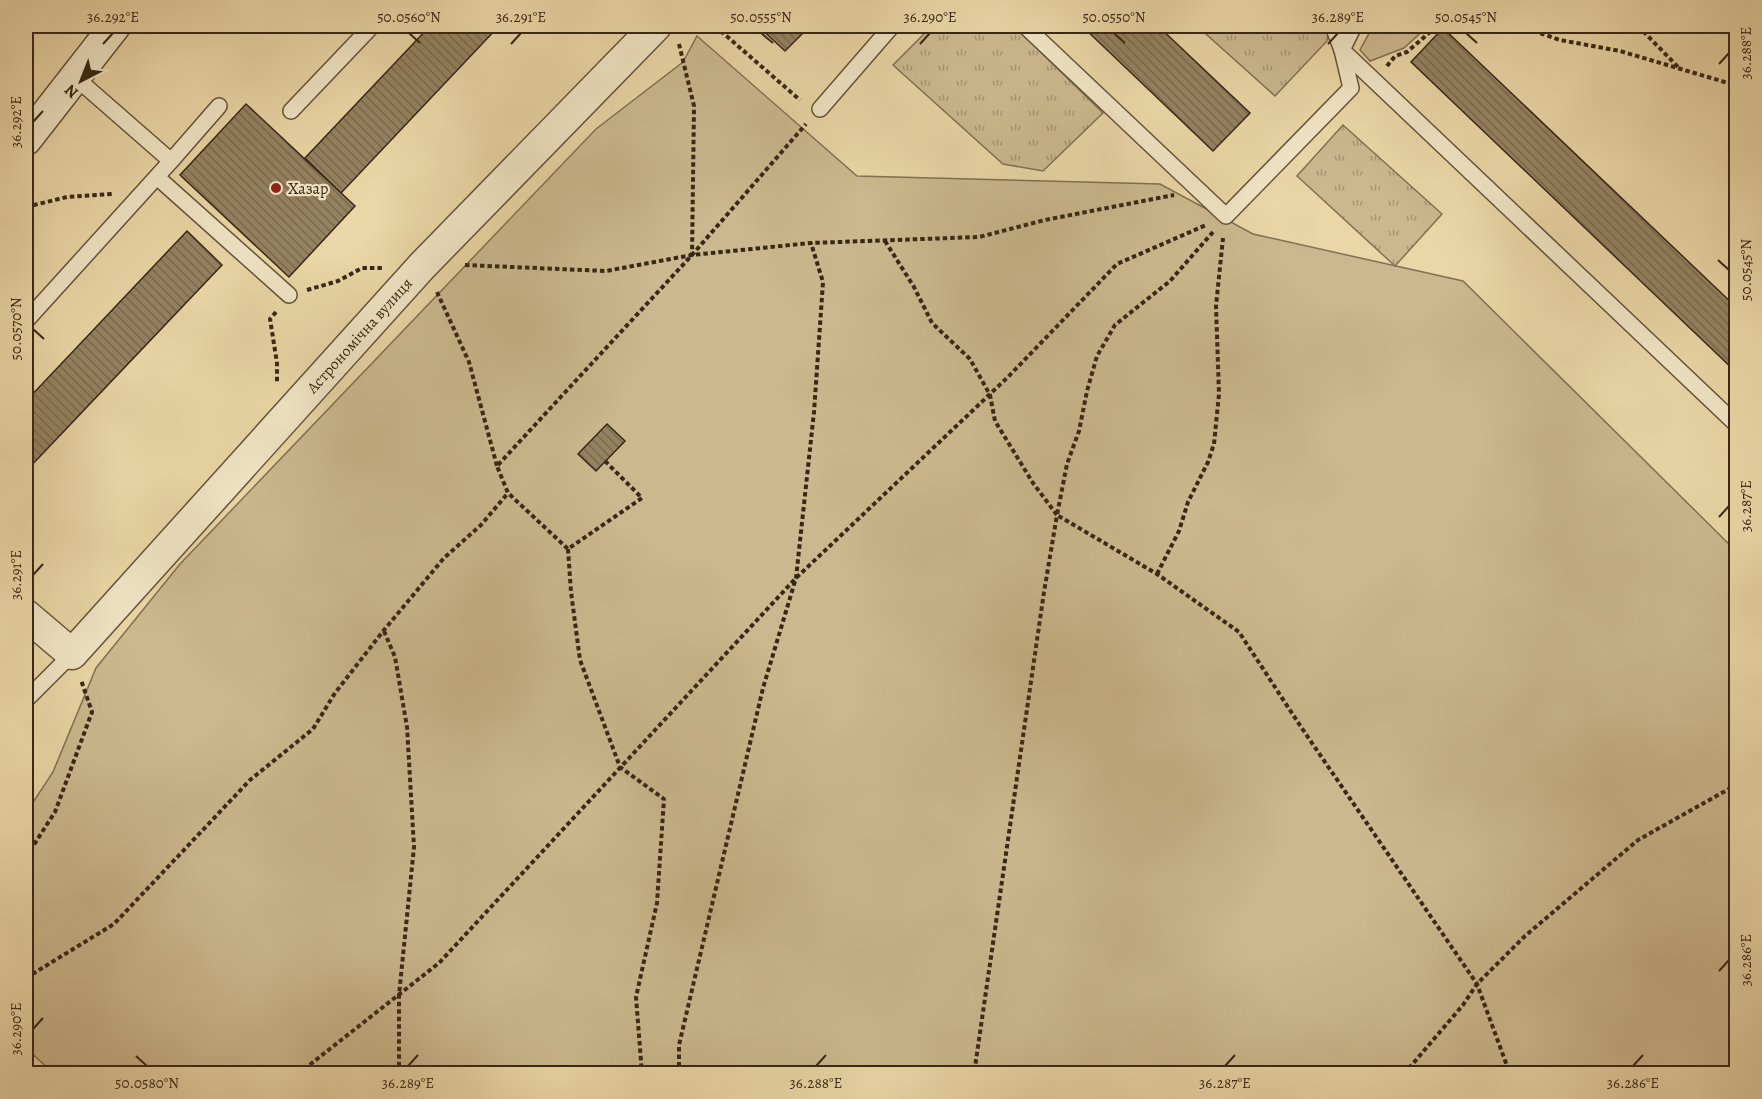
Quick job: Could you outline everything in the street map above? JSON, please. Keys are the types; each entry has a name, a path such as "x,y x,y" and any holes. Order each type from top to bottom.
{"street":[{"path":"26,140 115,26"},
{"name":"Астрономічна вулиця","path":"72,654 422,266 667,32"},
{"path":"26,615 72,654"}],"lane":[{"path":"291,111 372,26"},
{"path":"818,111 892,26"},
{"path":"1025,26 1226,216 1351,88 1342,50 1333,26"},
{"path":"1342,50 1354,26"},
{"path":"1342,50 1737,424"},
{"path":"76,78 171,161"},
{"path":"26,321 219,106"},
{"path":"157,177 289,295"},
{"path":"26,700 72,654"}],"path":[{"path":"497,466 692,255 818,111 715,26"},
{"path":"1519,26 1560,40 1620,51 1737,86"},
{"path":"1638,26 1680,69"},
{"path":"667,32 694,106 692,255"},
{"path":"1728,83 1737,81"},
{"path":"278,426 277,363 270,319 289,295 338,281 362,268 462,264 606,271 692,255 811,243 979,237 1046,220 1198,191"},
{"path":"26,203 34,205 67,196 114,194"},
{"path":"298,1074 439,963 796,578 990,395 1117,264 1226,216"},
{"path":"974,1074 1037,637 1057,515 1067,464 1079,431 1097,356 1114,325 1170,281 1226,216"},
{"path":"1157,574 1179,531 1188,502 1214,444 1219,394 1216,306 1226,216"},
{"path":"885,241 914,287 932,323 970,359 990,395 995,421 1033,483 1057,515 1157,574 1239,632 1301,727 1477,984 1510,1074"},
{"path":"679,1074 679,1044 763,688 796,578 814,412 823,282 811,243"},
{"path":"422,266 440,297 469,362 497,466 508,493 568,549 580,660 620,766 664,800 657,903 636,997 642,1074"},
{"path":"568,549 642,498 605,461"},
{"path":"26,978 114,924 250,780 313,729 335,693 384,630 444,558 481,525 508,493"},
{"path":"384,630 395,657 407,727 414,847 399,995 399,1074"},
{"path":"26,857 55,812 92,712 72,654"},
{"path":"1404,1074 1463,1005 1477,984 1525,936 1638,840 1737,784"}],"green space":[{"path":"932,26 1014,26 1103,113 1043,171 1003,164 893,65"},
{"path":"1197,26 1329,26 1327,41 1275,96"},
{"path":"1373,26 1428,26 1404,48 1370,61 1360,50"},
{"path":"697,36 857,176 1160,184 1253,234 1463,281 1736,551 1736,1073 53,1073 26,1048 26,813 53,772 96,668 180,564 596,129 683,62"},
{"path":"1343,125 1442,214 1395,266 1297,176"}],"building":[{"path":"430,26 499,26 341,193 305,158"},
{"path":"758,26 810,26 785,51"},
{"path":"1082,26 1158,26 1250,113 1213,151"},
{"path":"1443,28 1736,307 1736,372 1411,62"},
{"path":"246,104 355,206 289,277 180,175"},
{"path":"187,231 222,265 26,471 26,401"},
{"path":"607,424 625,441 596,471 578,454"}],"place":[{"name":"Хазар","path":"276,188"}]}
